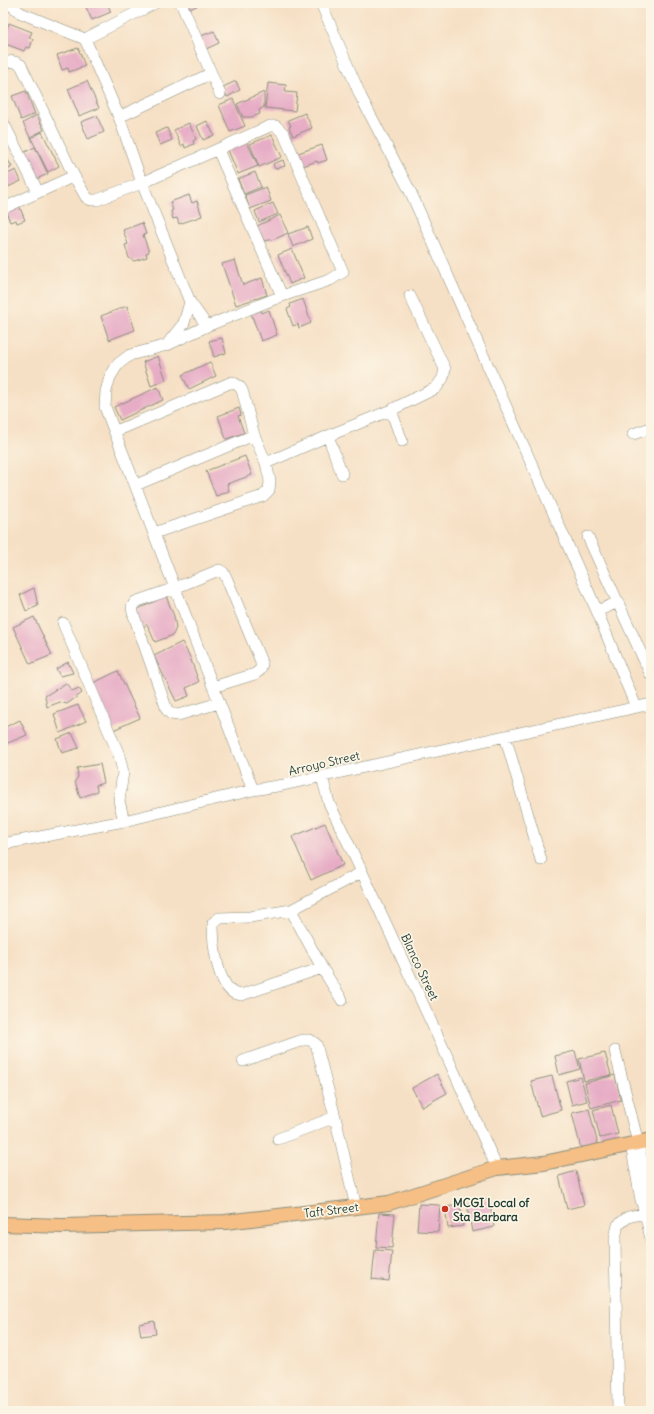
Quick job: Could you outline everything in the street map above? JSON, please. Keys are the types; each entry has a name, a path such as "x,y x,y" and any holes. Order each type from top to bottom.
{"main road":[{"name":"Taft Street","path":"3,1224 62,1226 225,1222 389,1203 496,1168 544,1163 640,1143"}],"street":[{"path":"85,39 155,3"},
{"path":"181,3 210,74 220,94"},
{"path":"321,3 361,97 411,193 597,611 636,707"},
{"path":"6,5 21,13 85,39 119,117 142,183 190,302 207,326"},
{"path":"3,64 8,61 14,61 21,66 74,176 86,196 91,200 96,200 142,183 270,126 276,126 284,134 343,272 330,280 282,296 207,326 167,345 130,355 118,364 110,377 106,391 105,407 116,432 253,790"},
{"path":"119,117 210,74"},
{"path":"3,122 38,192"},
{"path":"218,150 282,296"},
{"path":"3,207 6,207 74,176"},
{"path":"266,463 391,410 436,388 444,378 445,369 410,296"},
{"path":"167,345 184,323 190,302"},
{"path":"116,432 232,382 242,390 254,435 266,463 270,481 269,490 263,496 154,533"},
{"path":"391,410 402,441"},
{"path":"633,434 651,428"},
{"path":"136,485 254,435"},
{"path":"328,436 342,474"},
{"path":"588,536 651,675"},
{"path":"213,687 255,674 260,670 262,664 226,577 223,572 219,570 135,602 132,607 133,614 167,710 171,714 178,715 219,703"},
{"path":"597,611 619,602"},
{"path":"63,623 119,755 123,772 119,801 124,821"},
{"name":"Arroyo Street","path":"3,844 124,821 253,790 322,777 651,704"},
{"path":"505,736 541,860"},
{"name":"Blanco Street","path":"322,777 329,803 451,1065 496,1168"},
{"path":"322,968 241,995 233,993 224,982 218,970 213,923 219,918 250,917 291,910 362,872"},
{"path":"291,910 322,968 342,1000"},
{"path":"243,1061 303,1040 310,1040 316,1044 356,1207"},
{"path":"614,1051 640,1143 649,1193 648,1214 651,1239"},
{"path":"278,1139 335,1117"},
{"path":"618,1411 614,1238 618,1225 628,1217 648,1214"}],"building":[{"path":"84,3 107,3 111,12 92,20"},
{"path":"187,3 203,3 190,9"},
{"path":"9,23 32,32 29,38 33,39 30,48 26,47 24,51 3,43"},
{"path":"214,31 219,43 206,49 201,36"},
{"path":"78,48 85,66 69,72 68,68 62,70 57,55"},
{"path":"87,81 99,108 79,116 68,89"},
{"path":"236,81 240,90 227,97 223,87"},
{"path":"268,83 286,85 285,92 297,93 295,111 265,108"},
{"path":"26,91 35,114 21,120 12,96"},
{"path":"264,92 264,107 259,110 260,114 252,117 243,117 237,104"},
{"path":"233,99 245,126 230,132 219,105"},
{"path":"305,113 312,128 293,136 288,120"},
{"path":"37,115 44,130 30,137 23,123"},
{"path":"97,116 104,132 88,139 81,122"},
{"path":"207,121 214,135 203,140 197,126"},
{"path":"189,123 196,139 193,141 194,144 185,148 184,144 181,146 174,130"},
{"path":"167,128 172,140 160,145 155,133"},
{"path":"42,132 59,166 48,172 31,138"},
{"path":"272,135 282,157 259,167 250,144"},
{"path":"247,142 258,166 238,174 228,150"},
{"path":"322,145 327,160 318,163 317,161 303,166 298,153"},
{"path":"35,147 48,174 34,180 21,154"},
{"path":"8,160 12,167 3,172 3,163"},
{"path":"283,160 285,166 275,169 273,164"},
{"path":"16,170 21,181 3,188 3,176"},
{"path":"255,172 261,187 244,194 238,179"},
{"path":"266,187 271,201 250,209 245,195"},
{"path":"189,195 192,203 197,201 202,216 179,224 177,218 173,219 171,211 173,210 170,202"},
{"path":"18,203 25,220 17,223 16,220 10,222 5,209"},
{"path":"273,203 278,214 259,222 255,211"},
{"path":"280,215 288,233 275,239 264,241 257,226"},
{"path":"142,223 146,234 143,235 149,252 146,253 147,257 134,261 129,258 125,245 128,244 123,230"},
{"path":"308,227 312,239 293,247 288,234"},
{"path":"292,249 304,278 290,284 278,255"},
{"path":"235,260 243,285 262,278 267,295 236,305 222,264"},
{"path":"303,299 311,323 299,328 298,324 293,326 287,309 291,307 290,304"},
{"path":"127,306 135,330 109,340 101,316"},
{"path":"261,309 262,313 269,310 277,335 261,341 251,313"},
{"path":"222,338 226,353 214,357 209,341"},
{"path":"158,356 166,380 151,386 143,362"},
{"path":"210,362 216,376 189,389 182,375"},
{"path":"158,387 163,400 120,420 114,407"},
{"path":"239,408 241,415 238,416 244,433 226,439 218,416"},
{"path":"245,456 252,475 227,484 229,491 216,496 206,471"},
{"path":"34,588 38,606 26,611 20,595"},
{"path":"166,596 174,616 176,628 173,635 155,642 147,624 141,629 136,610"},
{"path":"34,617 52,655 30,664 13,627"},
{"path":"182,642 190,657 199,682 186,688 189,696 176,701 154,656"},
{"path":"68,662 73,673 60,676 56,669"},
{"path":"118,671 140,718 111,731 91,684"},
{"path":"66,683 72,691 79,688 82,693 67,704 60,702 47,707 45,696"},
{"path":"78,705 86,721 60,733 54,714"},
{"path":"20,720 27,735 3,745 3,728"},
{"path":"72,733 79,748 62,753 57,739"},
{"path":"100,764 104,783 96,785 97,791 80,798 75,781 78,777 77,768"},
{"path":"325,823 343,865 311,880 292,837"},
{"path":"575,1051 580,1069 559,1075 555,1056"},
{"path":"605,1053 611,1075 584,1081 579,1059"},
{"path":"437,1074 447,1093 422,1107 412,1088"},
{"path":"615,1075 621,1100 591,1108 585,1083"},
{"path":"552,1076 561,1110 540,1116 531,1081"},
{"path":"581,1077 587,1101 572,1105 566,1081"},
{"path":"611,1105 618,1134 600,1138 593,1110"},
{"path":"589,1109 598,1145 581,1149 572,1113"},
{"path":"576,1171 584,1205 567,1209 559,1176"},
{"path":"489,1199 494,1227 472,1232 467,1204"},
{"path":"419,1204 440,1205 438,1232 417,1231"},
{"path":"460,1205 463,1226 448,1228 445,1207"},
{"path":"379,1213 395,1214 392,1248 376,1247"},
{"path":"375,1250 392,1251 389,1281 372,1279"},
{"path":"154,1321 156,1334 141,1336 139,1324"}],"place":[{"name":"MCGI Local of Sta Barbara","path":"445,1209"}]}
